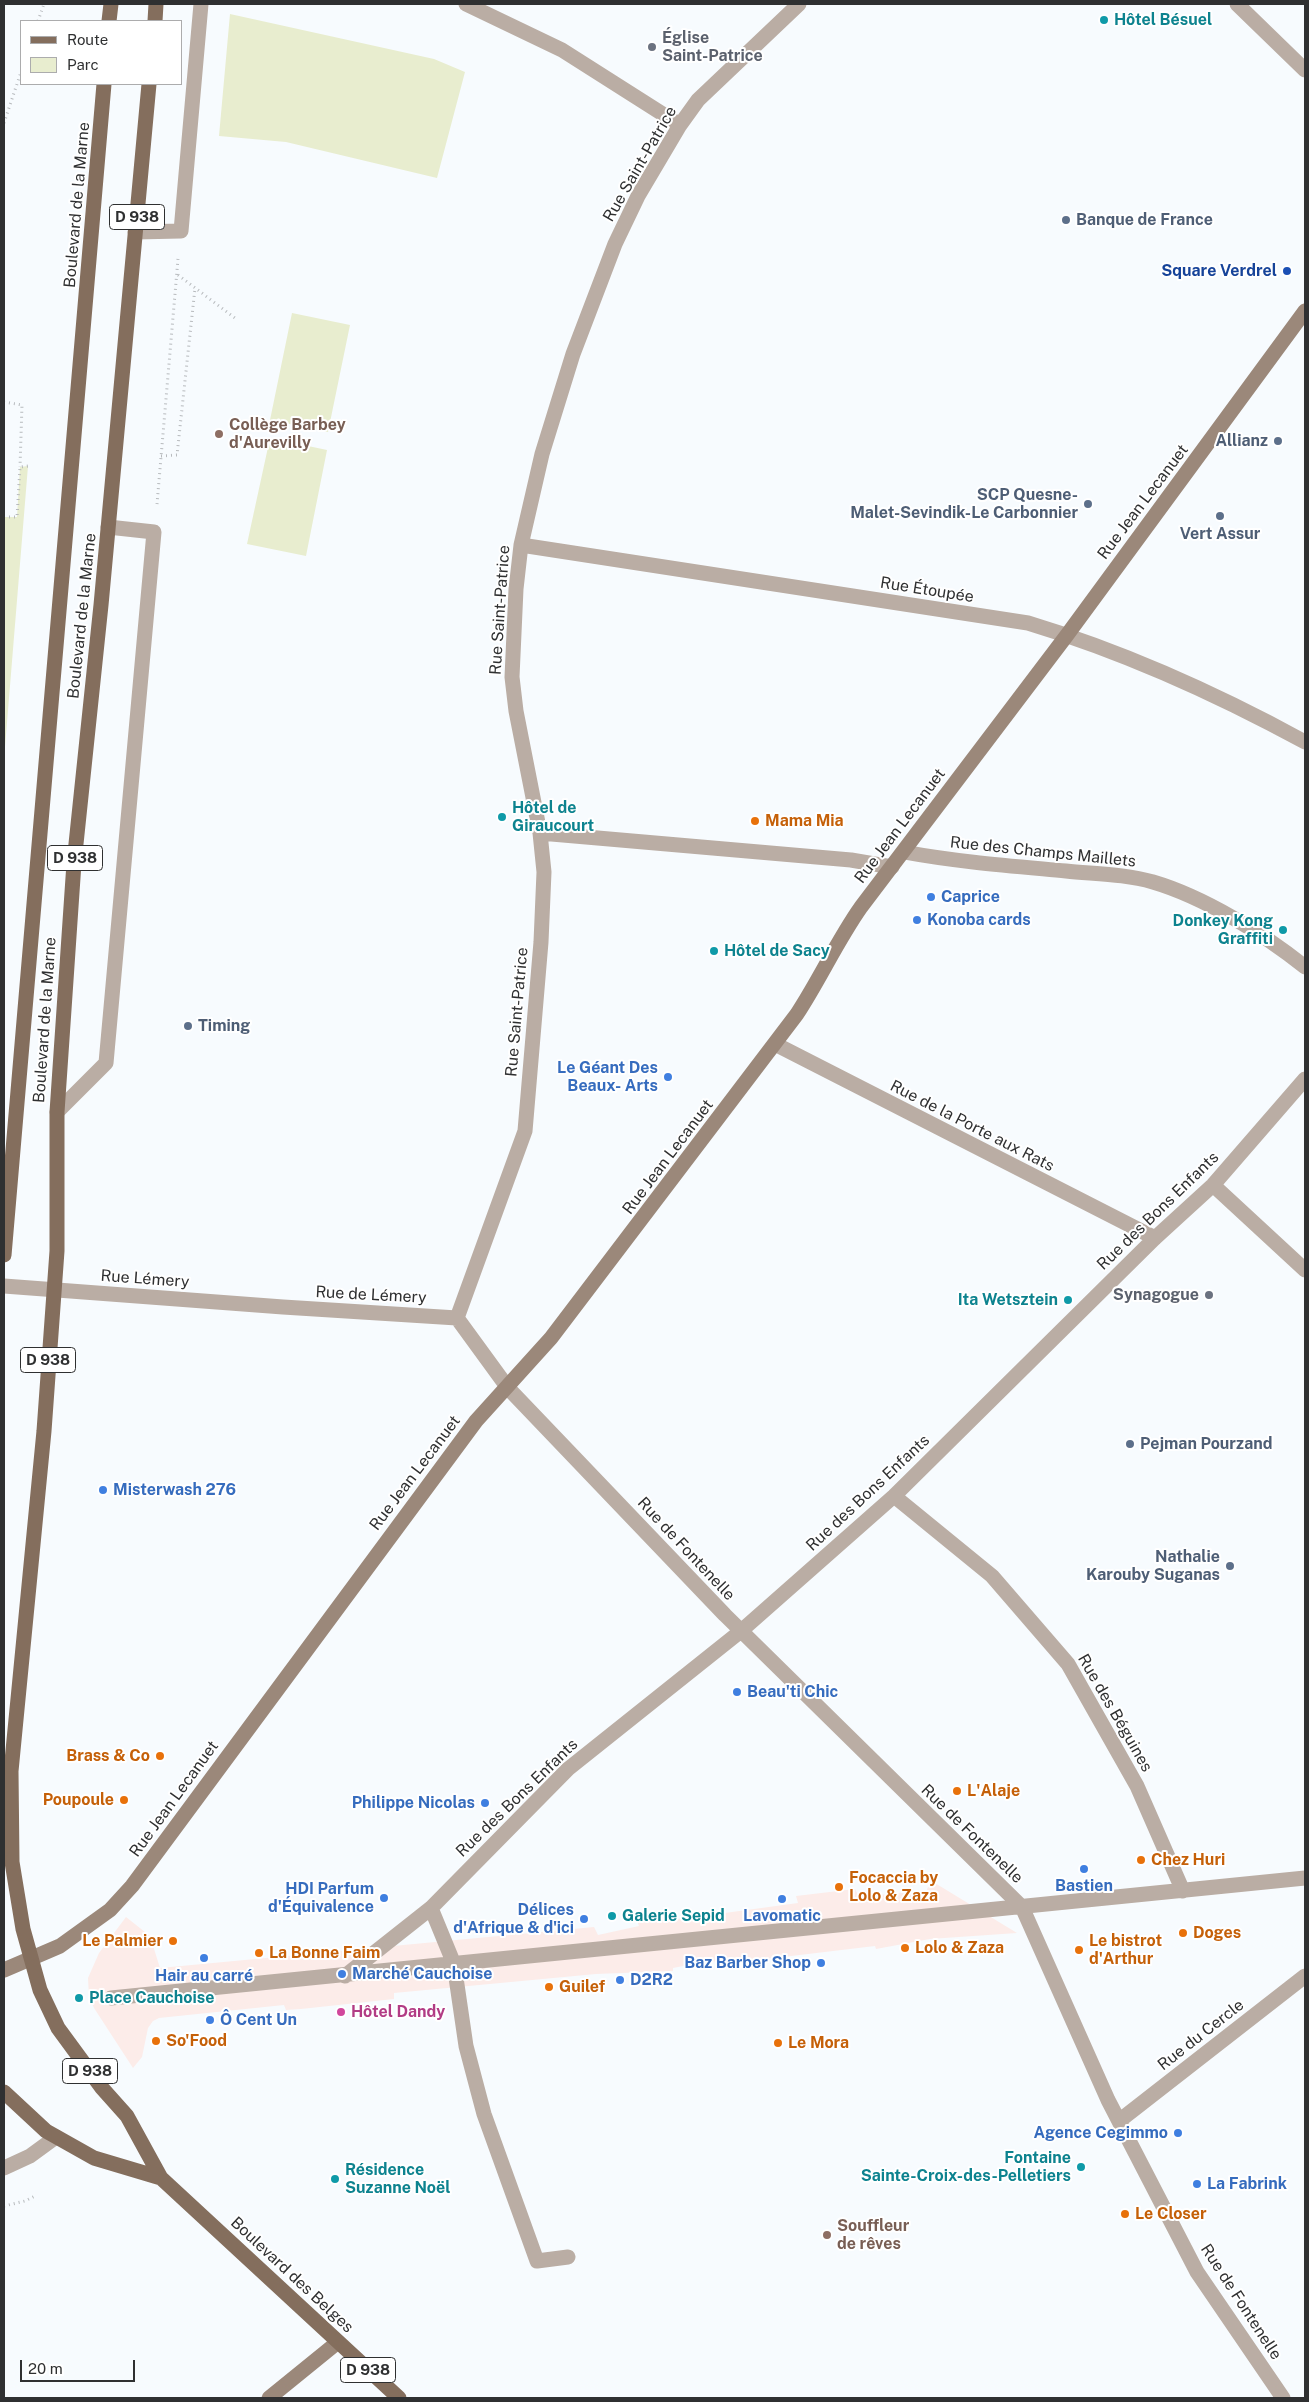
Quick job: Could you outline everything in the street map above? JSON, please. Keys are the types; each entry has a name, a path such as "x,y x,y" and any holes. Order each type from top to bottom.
{"main road":[{"path":"109,20 111,4"},
{"path":"155,20 156,4"},
{"name":"Boulevard de la Marne","path":"4,1255 104,85"},
{"name":"Boulevard de la Marne","path":"31,1958 23,1929 12,1862 11,1771 44,1431 57,1251 56,1112 74,863 108,527 149,85"},
{"name":"Boulevard des Belges","path":"31,1958 40,1990 58,2028 102,2088 127,2116 161,2178 399,2398"},
{"name":"Boulevard des Belges","path":"4,2092 56,2137 94,2158 161,2178"}],"street":[{"path":"136,232 181,231 201,4"},
{"path":"466,4 562,50 680,125"},
{"name":"Rue Saint-Patrice","path":"457,1318 525,1131 541,942 544,872 540,833 516,711 512,677 516,590 521,546 542,454 573,354 615,244 638,196 680,125 698,100 799,4"},
{"path":"1236,4 1305,70"},
{"name":"Rue Jean Lecanuet","path":"4,1970 60,1946 103,1915 132,1886 476,1421 508,1388 574,1309 774,1044 817,982 844,931 1067,635 1305,311"},
{"path":"56,1112 106,1064 154,532 108,527"},
{"name":"Rue Étoupée","path":"521,546 1028,623 1067,635 1234,703 1305,742"},
{"path":"540,833 851,860 892,867"},
{"name":"Rue des Champs Maillets","path":"904,852 945,860 1117,874 1152,882 1187,894 1278,944 1305,966"},
{"name":"Rue de la Porte aux Rats","path":"774,1044 1155,1238"},
{"name":"Rue des Bons Enfants","path":"345,1976 431,1908 568,1769 740,1631 894,1496 1155,1238 1213,1185 1305,1079"},
{"path":"1213,1185 1305,1270"},
{"name":"Rue Lémery","path":"4,1286 283,1307"},
{"name":"Rue de Lémery","path":"283,1307 457,1318"},
{"path":"457,1318 508,1388"},
{"name":"Rue de Fontenelle","path":"508,1388 740,1631 1022,1907 1119,2121 1197,2272 1283,2398"},
{"name":"Rue des Béguines","path":"894,1496 992,1576 1068,1664 1137,1786 1182,1891"},
{"path":"112,1998 1305,1878"},
{"path":"431,1908 454,1964 466,2046 484,2114 537,2261 568,2256"},
{"name":"Rue du Cercle","path":"1119,2121 1305,1976"},
{"path":"4,2168 30,2156 56,2137"},
{"path":"268,2398 338,2342"}],"path":[{"path":"38,20 44,4"},
{"path":"4,123 20,75"},
{"path":"154,532 181,231"},
{"path":"177,274 235,318"},
{"path":"160,456 177,456 195,288"},
{"path":"4,402 22,405 17,517 4,517"},
{"path":"20,467 28,466"},
{"path":"4,2206 25,2201 37,2195"}],"shaded area":[{"name":"Marché Cauchoise","path":"930,1880 1017,1933 930,1939 876,1949 875,1946 741,1962 740,1959 698,1963 673,1968 673,1971 596,1974 394,1993 394,1999 301,2009 286,2010 284,2005 159,2018 153,2021 148,2028 142,2057 133,2068 94,2008 89,1997 88,1978 99,1953 126,1917 150,1936 160,1968 594,1927 598,1935 639,1926 637,1921 688,1918 798,1903 796,1896 855,1889 859,1897 927,1890"}],"green space":[{"path":"230,14 434,59 465,72 437,178 286,142 219,136"},
{"path":"292,313 350,325 328,432 270,420"},
{"path":"270,438 327,450 306,556 247,544"},
{"path":"28,466 4,759 4,517 17,517 20,467"}],"place":[{"name":"Hôtel Bésuel","path":"1104,20"},
{"name":"Église Saint-Patrice","path":"652,47"},
{"name":"Banque de France","path":"1066,220"},
{"name":"Square Verdrel","path":"1287,271"},
{"name":"Collège Barbey d'Aurevilly","path":"219,434"},
{"name":"Allianz","path":"1278,441"},
{"name":"SCP Quesne- Malet-Sevindik-Le Carbonnier","path":"1088,504"},
{"name":"Vert Assur","path":"1220,516"},
{"name":"Hôtel de Giraucourt","path":"502,817"},
{"name":"Mama Mia","path":"755,821"},
{"name":"Caprice","path":"931,897"},
{"name":"Konoba cards","path":"917,920"},
{"name":"Donkey Kong Graffiti","path":"1283,930"},
{"name":"Hôtel de Sacy","path":"714,951"},
{"name":"Timing","path":"188,1026"},
{"name":"Le Géant Des Beaux- Arts","path":"668,1077"},
{"name":"Synagogue","path":"1209,1295"},
{"name":"Ita Wetsztein","path":"1068,1300"},
{"name":"Pejman Pourzand","path":"1130,1444"},
{"name":"Misterwash 276","path":"103,1490"},
{"name":"Nathalie Karouby Suganas","path":"1230,1566"},
{"name":"Beau'ti Chic","path":"737,1692"},
{"name":"Brass & Co","path":"160,1756"},
{"name":"L'Alaje","path":"957,1791"},
{"name":"Poupoule","path":"124,1800"},
{"name":"Philippe Nicolas","path":"485,1803"},
{"name":"Chez Huri","path":"1141,1860"},
{"name":"Bastien","path":"1084,1869"},
{"name":"Focaccia by Lolo & Zaza","path":"839,1887"},
{"name":"HDI Parfum d'Équivalence","path":"384,1898"},
{"name":"Lavomatic","path":"782,1899"},
{"name":"Galerie Sepid","path":"612,1916"},
{"name":"Délices d'Afrique & d'ici","path":"584,1919"},
{"name":"Doges","path":"1183,1933"},
{"name":"Le Palmier","path":"173,1941"},
{"name":"Lolo & Zaza","path":"905,1948"},
{"name":"Le bistrot d'Arthur","path":"1079,1950"},
{"name":"La Bonne Faim","path":"259,1953"},
{"name":"Hair au carré","path":"204,1958"},
{"name":"Baz Barber Shop","path":"821,1963"},
{"name":"Marché Cauchoise","path":"342,1974"},
{"name":"D2R2","path":"620,1980"},
{"name":"Guilef","path":"549,1987"},
{"name":"Place Cauchoise","path":"79,1998"},
{"name":"Hôtel Dandy","path":"341,2012"},
{"name":"Ô Cent Un","path":"210,2020"},
{"name":"So'Food","path":"156,2041"},
{"name":"Le Mora","path":"778,2043"},
{"name":"Agence Cegimmo","path":"1178,2133"},
{"name":"Fontaine Sainte-Croix-des-Pelletiers","path":"1081,2167"},
{"name":"Résidence Suzanne Noël","path":"335,2179"},
{"name":"La Fabrink","path":"1197,2184"},
{"name":"Le Closer","path":"1125,2214"},
{"name":"Souffleur de rêves","path":"827,2235"}]}
